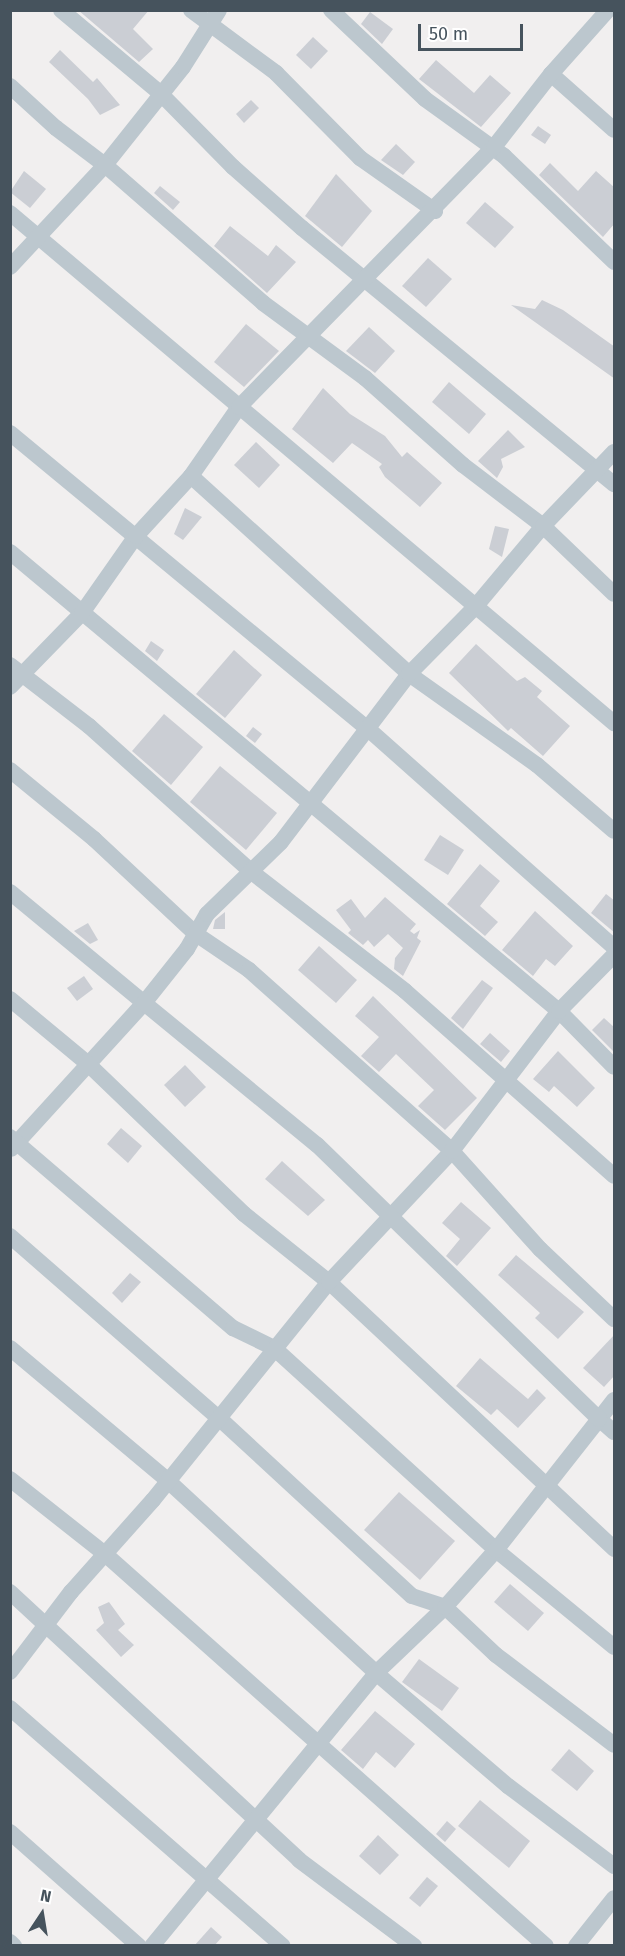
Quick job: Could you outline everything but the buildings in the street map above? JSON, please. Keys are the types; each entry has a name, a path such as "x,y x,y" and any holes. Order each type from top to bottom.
{"street":[{"path":"61,10 161,94 233,167 597,471 615,483"},
{"path":"191,10 214,17 276,74 360,158 435,211"},
{"path":"331,10 425,99 494,147 615,262"},
{"path":"608,10 551,74 494,147 435,211 364,276 309,337 239,407 190,476 136,536 82,613 14,675 89,726 253,873 405,991 615,1176"},
{"path":"10,267 105,165 161,94 214,17"},
{"path":"551,74 615,130"},
{"path":"10,86 56,128 105,165 263,303 365,378 463,465 543,526 615,594"},
{"path":"10,213 615,723"},
{"path":"10,433 367,728 615,947"},
{"path":"615,452 543,526 475,607 409,674 253,873 207,914 196,934 144,1003 12,1142 233,1328 274,1347 495,1550 615,1647"},
{"path":"190,476 409,674 537,765 615,831"},
{"path":"10,552 309,804 560,1011 615,1067"},
{"path":"10,770 94,839 196,934 249,970 452,1151 540,1249 615,1319"},
{"path":"10,892 317,1145 390,1218 537,1355 599,1419 615,1432"},
{"path":"10,1672 105,1554 153,1500 166,1479 220,1419 274,1347 329,1282 452,1151 560,1011 615,955"},
{"path":"10,999 86,1062 244,1214 329,1282 547,1488 615,1549"},
{"path":"10,1236 220,1419 412,1596 445,1606 496,1655 615,1745"},
{"path":"10,1348 166,1479 376,1672 508,1786 615,1866"},
{"path":"152,1946 320,1745 376,1672 445,1606 495,1550 547,1488 615,1400"},
{"path":"10,1479 105,1554 546,1946"},
{"path":"10,1592 48,1624 257,1818 298,1860 414,1946"},
{"path":"10,1708 210,1879 283,1946"},
{"path":"10,1832 139,1946"},
{"path":"576,1946 615,1898"},
{"path":"10,1942 14,1946"}]}
